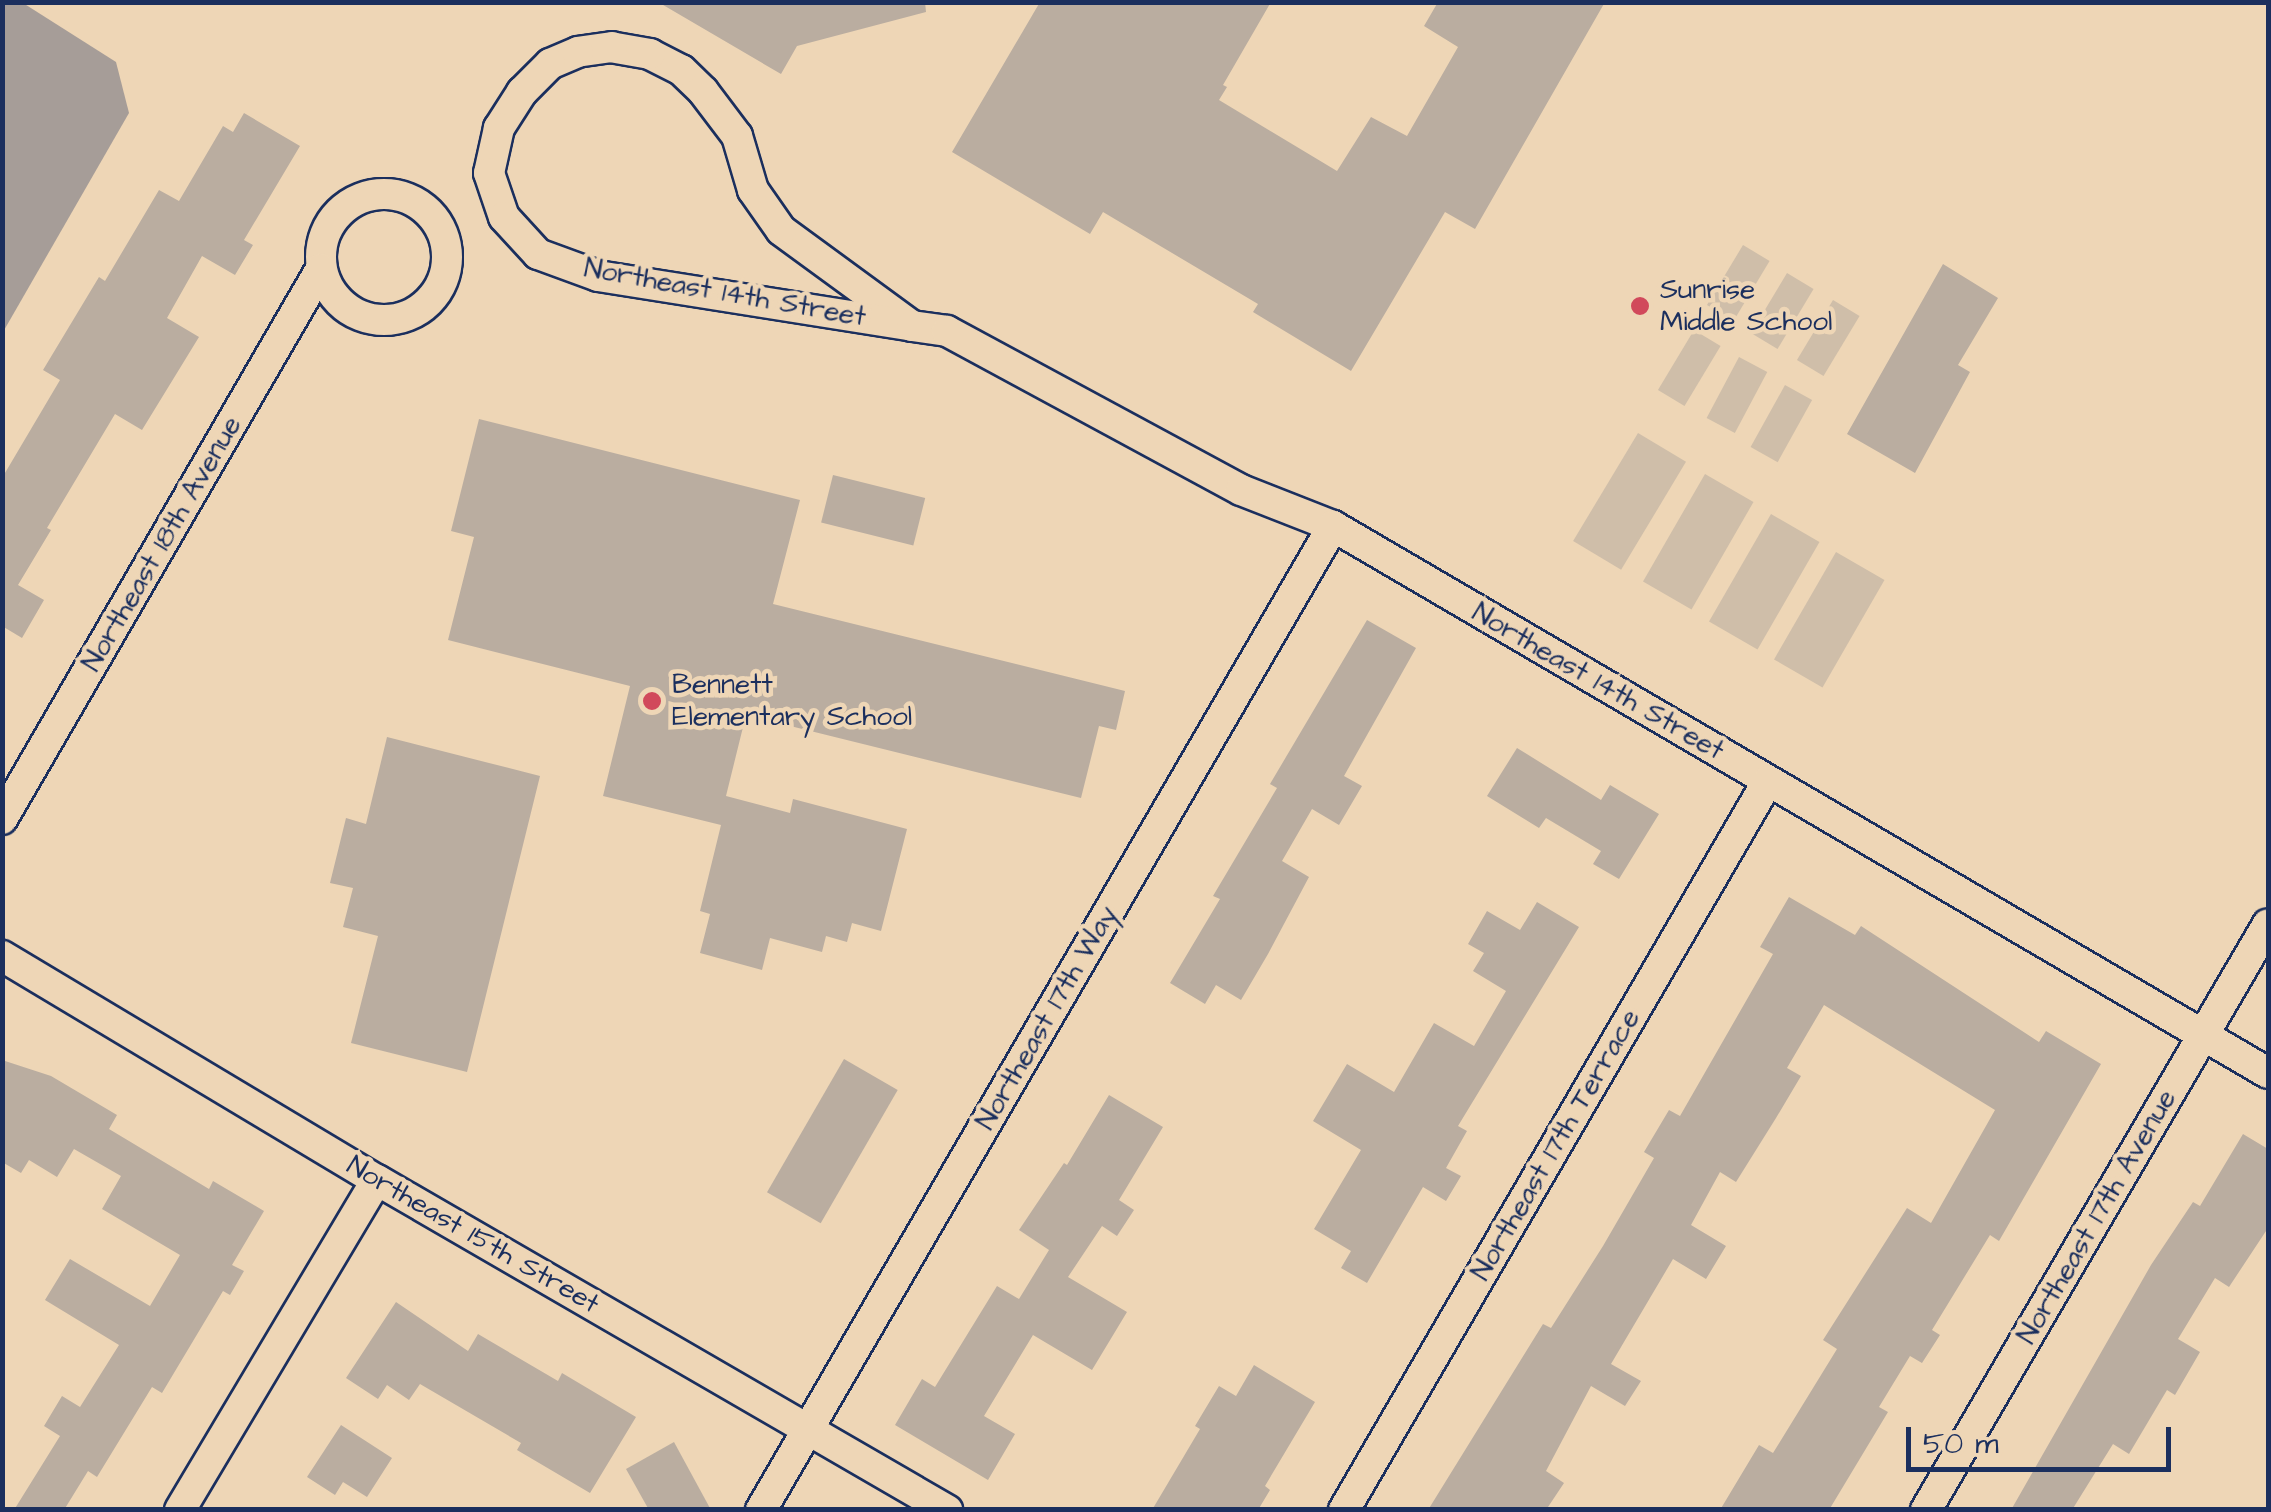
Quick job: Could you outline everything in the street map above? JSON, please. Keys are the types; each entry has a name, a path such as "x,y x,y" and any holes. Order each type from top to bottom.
{"street":[{"name":"Northeast 14th Street","path":"912,326 780,230 753,190 737,136 726,121 681,70 650,54 612,47 578,52 550,64 522,92 499,128 489,174 504,217 538,254 598,276 912,326 947,331 1241,490 1332,526 2268,1073"},
{"name":"Northeast 18th Avenue","path":"2,819 321,268 321,244 331,221 348,204 372,194 396,194 420,204 437,222 446,245 447,269 437,292 420,310 397,319 372,320 348,310 330,292 321,268"},
{"name":"Northeast 17th Way","path":"761,1510 1332,526"},
{"name":"Northeast 17th Terrace","path":"1344,1510 1768,781"},
{"name":"Northeast 17th Avenue","path":"1926,1510 2268,924"},
{"name":"Northeast 15th Street","path":"2,956 377,1180 947,1510"},
{"path":"180,1510 377,1180"}],"shaded area":[{"path":"3,2 23,3 116,62 129,113 3,332"},
{"path":"1743,245 1770,261 1734,321 1707,305"},
{"path":"1787,273 1814,289 1778,349 1751,333"},
{"path":"1833,300 1860,316 1824,376 1797,360"},
{"path":"1694,330 1721,346 1685,406 1658,390"},
{"path":"1739,357 1767,372 1735,433 1707,418"},
{"path":"1785,385 1812,400 1778,462 1751,447"},
{"path":"1638,433 1686,462 1621,570 1573,541"},
{"path":"1705,474 1753,502 1691,609 1643,581"},
{"path":"1771,514 1819,542 1757,649 1709,621"},
{"path":"1836,552 1884,580 1822,687 1774,659"}],"building":[{"path":"658,2 925,2 926,12 797,46 781,74"},
{"path":"1040,2 1271,2 1223,85 1227,87 1219,100 1337,171 1371,117 1407,136 1458,47 1424,26 1438,2 1605,2 1475,229 1445,212 1351,371 1253,312 1258,304 1103,212 1090,234 952,152"},
{"path":"244,113 300,146 244,240 253,245 235,275 202,256 167,318 199,337 142,430 115,414 47,528 51,530 18,585 44,600 22,638 2,626 2,478 60,380 43,370 99,277 105,281 159,190 179,201 223,126 233,132"},
{"path":"1943,264 1998,298 1958,365 1970,372 1915,473 1847,434"},
{"path":"479,419 800,500 773,604 1125,691 1116,730 1099,726 1081,798 746,715 726,796 790,813 793,799 907,829 881,931 852,923 847,942 826,936 822,952 770,938 762,970 700,953 710,914 700,911 721,825 603,796 630,686 448,640 474,537 451,531"},
{"path":"833,475 925,498 913,546 821,523"},
{"path":"1367,620 1416,648 1344,776 1362,786 1339,825 1312,809 1282,861 1309,877 1268,954 1241,1000 1216,985 1205,1004 1170,983 1220,899 1213,896 1277,788 1270,784"},
{"path":"387,737 540,776 467,1072 351,1043 378,936 343,927 353,888 330,883 346,818 366,824"},
{"path":"1517,748 1601,800 1610,785 1659,814 1619,879 1593,864 1601,851 1546,818 1539,828 1487,796"},
{"path":"1789,897 1855,935 1861,926 2039,1042 2046,1031 2101,1064 1999,1241 1990,1235 1932,1330 1940,1335 1922,1363 1910,1356 1879,1407 1888,1412 1829,1510 1720,1510 1759,1445 1773,1453 1837,1349 1823,1340 1907,1208 1931,1223 1995,1110 1824,1005 1787,1068 1801,1076 1776,1118 1736,1182 1720,1172 1691,1225 1726,1246 1706,1279 1673,1259 1611,1364 1641,1381 1625,1406 1591,1386 1546,1471 1564,1483 1546,1510 1428,1510 1543,1324 1551,1328 1603,1246 1654,1158 1644,1152 1669,1110 1680,1116 1773,954 1760,947"},
{"path":"1537,902 1579,927 1458,1126 1467,1131 1446,1168 1461,1176 1446,1201 1423,1187 1367,1283 1341,1268 1351,1251 1314,1229 1361,1150 1313,1121 1347,1064 1394,1092 1434,1023 1474,1046 1506,991 1473,971 1484,953 1468,944 1487,911 1520,930"},
{"path":"844,1059 898,1090 821,1223 767,1192"},
{"path":"2,1060 51,1076 117,1115 109,1129 209,1189 213,1181 264,1211 232,1265 244,1271 230,1295 223,1291 162,1393 152,1387 97,1477 88,1471 64,1510 14,1510 60,1436 44,1426 62,1396 80,1407 119,1345 45,1300 70,1259 150,1306 180,1255 102,1209 121,1176 74,1149 57,1177 29,1160 21,1173 2,1162"},
{"path":"1109,1095 1163,1127 1119,1200 1134,1210 1117,1236 1102,1226 1068,1277 1127,1312 1092,1370 1033,1335 984,1416 1015,1434 988,1480 895,1425 922,1379 935,1387 997,1286 1019,1299 1049,1250 1019,1230 1064,1163 1067,1165"},
{"path":"2243,1134 2268,1149 2268,1228 2229,1287 2215,1278 2178,1339 2200,1352 2175,1395 2167,1390 2129,1454 2113,1444 2072,1510 2011,1510 2151,1265 2193,1202 2200,1206"},
{"path":"396,1302 468,1351 478,1334 558,1381 562,1373 636,1417 590,1493 517,1450 521,1443 420,1384 409,1400 387,1385 378,1399 346,1378"},
{"path":"1254,1365 1315,1402 1265,1486 1270,1490 1258,1510 1152,1510 1200,1429 1195,1426 1219,1386 1236,1396"},
{"path":"341,1425 392,1458 367,1497 343,1482 335,1495 307,1477"},
{"path":"674,1442 711,1510 649,1510 626,1469"}],"place":[{"name":"Sunrise Middle School","path":"1640,306"},
{"name":"Bennett Elementary School","path":"652,701"}]}
